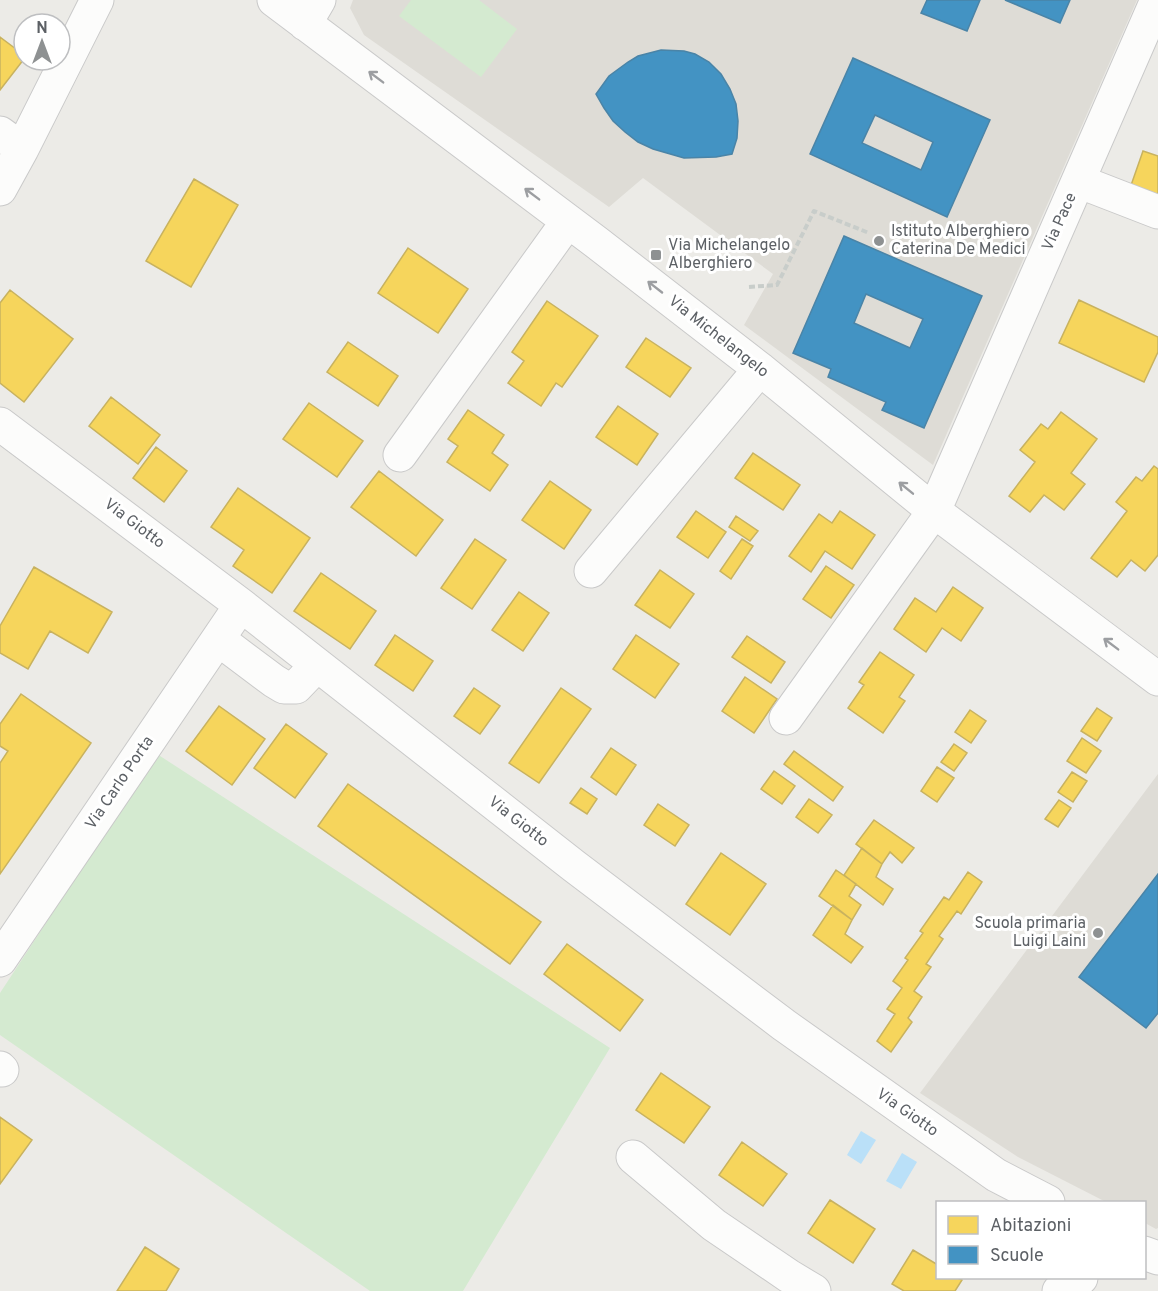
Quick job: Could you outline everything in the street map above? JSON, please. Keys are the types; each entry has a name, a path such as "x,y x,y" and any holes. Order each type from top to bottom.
{"street":[{"path":"0,189 11,141 98,0"},
{"name":"Via Michelangelo","path":"274,0 312,12 568,221 760,369 934,511 1158,679"},
{"name":"Via Pace","path":"786,718 934,511 1157,0"},
{"path":"1078,181 1158,212"},
{"path":"400,455 568,221"},
{"path":"591,571 760,369"},
{"name":"Via Giotto","path":"0,424 241,605 574,866 784,1025 996,1175 1044,1201"},
{"name":"Via Carlo Porta","path":"0,960 241,605"},
{"path":"218,639 284,687 296,687 317,665"},
{"path":"633,1157 714,1225 814,1291"},
{"path":"1059,1291 1079,1279"}],"path":[{"path":"749,287 777,285 814,211 869,233"}],"shaded area":[{"name":"Istituto Alberghiero Caterina De Medici","path":"353,0 1137,0 933,465 744,325 773,274 643,178 609,207 364,35 350,8"},
{"name":"Scuola primaria Luigi Laini","path":"1158,774 1158,1228 1146,1224 1146,1201 1104,1201 1018,1157 920,1093"}],"green space":[{"path":"411,0 479,0 517,29 481,77 399,16"},
{"path":"157,754 610,1048 463,1291 370,1291 0,1035 0,993"}],"water":[{"path":"861,1131 876,1140 861,1164 847,1155"},
{"path":"902,1153 917,1162 901,1189 886,1181"}],"building: Abitazioni":[{"path":"0,37 12,46 12,72 14,72 0,90"},
{"path":"1143,151 1158,156 1158,201 1129,191"},
{"path":"194,179 238,205 191,287 146,261"},
{"path":"408,248 468,289 438,333 378,293"},
{"path":"10,290 73,339 24,402 0,383 0,303"},
{"path":"1079,300 1158,337 1158,352 1144,382 1059,343"},
{"path":"547,301 598,336 562,387 556,383 541,406 508,383 524,361 512,352"},
{"path":"646,338 691,368 670,397 626,367"},
{"path":"348,342 398,376 378,406 327,372"},
{"path":"111,397 160,435 138,464 89,426"},
{"path":"309,403 363,441 337,477 283,439"},
{"path":"618,406 658,434 637,465 596,437"},
{"path":"468,410 504,435 492,453 508,465 490,491 447,462 458,446 448,439"},
{"path":"1061,412 1097,439 1071,473 1085,484 1064,510 1044,495 1030,512 1009,496 1035,462 1020,450 1041,424 1048,429"},
{"path":"156,447 187,471 164,502 133,478"},
{"path":"753,453 800,485 783,510 735,478"},
{"path":"1154,466 1158,469 1158,555 1145,571 1131,560 1117,577 1091,558 1127,511 1116,502 1136,477 1142,481"},
{"path":"379,471 443,520 416,556 351,507"},
{"path":"550,481 591,510 564,549 522,520"},
{"path":"238,488 310,538 272,593 233,566 244,550 211,527"},
{"path":"696,511 726,532 708,558 677,537"},
{"path":"840,511 875,535 852,569 825,551 811,572 789,556 819,514 832,523"},
{"path":"736,516 758,531 750,541 729,527"},
{"path":"475,539 506,560 472,609 441,588"},
{"path":"742,539 753,546 731,579 720,571"},
{"path":"826,566 854,585 831,618 803,599"},
{"path":"34,567 112,612 88,653 50,631 28,669 0,653 0,626"},
{"path":"660,570 694,594 670,628 635,605"},
{"path":"321,573 376,611 350,649 294,611"},
{"path":"953,587 983,608 961,641 942,628 926,652 894,629 915,598 936,612"},
{"path":"519,592 549,613 523,651 492,630"},
{"path":"395,635 433,661 413,691 375,665"},
{"path":"636,635 679,664 655,698 613,669"},
{"path":"747,636 785,662 771,683 732,657"},
{"path":"880,652 914,675 899,697 905,701 883,733 848,708 864,685 859,682"},
{"path":"745,677 777,699 754,733 722,711"},
{"path":"474,688 500,706 480,734 454,716"},
{"path":"561,688 591,709 539,783 509,763"},
{"path":"21,694 91,743 0,874 0,763 8,751 0,746 0,724"},
{"path":"219,706 265,739 232,785 186,751"},
{"path":"1097,708 1112,718 1097,741 1081,731"},
{"path":"970,710 986,721 971,743 955,732"},
{"path":"286,724 327,754 295,798 254,768"},
{"path":"1082,738 1101,751 1086,773 1067,761"},
{"path":"954,744 967,753 954,771 941,762"},
{"path":"611,748 636,765 616,795 591,777"},
{"path":"794,751 843,787 833,801 784,764"},
{"path":"937,767 954,778 937,802 921,791"},
{"path":"774,771 795,786 782,804 761,789"},
{"path":"1072,772 1087,781 1073,802 1058,792"},
{"path":"348,784 541,922 510,964 318,826"},
{"path":"581,788 597,799 587,814 570,803"},
{"path":"809,799 832,815 818,833 796,817"},
{"path":"1059,800 1071,808 1058,827 1045,819"},
{"path":"658,804 689,825 675,846 644,825"},
{"path":"874,820 914,848 902,863 890,852 882,864 856,844"},
{"path":"862,848 882,864 876,877 893,889 883,905 844,875"},
{"path":"721,853 766,884 730,935 686,904"},
{"path":"836,870 856,884 849,896 861,905 852,920 819,896"},
{"path":"968,872 982,882 961,914 957,911 939,936 943,939 926,964 931,967 914,991 922,997 908,1018 912,1022 891,1052 877,1041 895,1014 887,1009 902,988 893,981 908,960 905,958 923,933 920,931 944,897 949,900"},
{"path":"833,905 852,920 845,934 863,947 851,963 813,935"},
{"path":"567,944 643,1000 620,1031 544,974"},
{"path":"661,1073 710,1107 684,1143 636,1110"},
{"path":"0,1117 32,1140 0,1184"},
{"path":"742,1142 787,1174 763,1206 719,1175"},
{"path":"830,1200 875,1229 853,1263 808,1233"},
{"path":"145,1247 179,1269 166,1291 117,1291"},
{"path":"913,1250 936,1264 936,1279 962,1280 955,1291 904,1291 892,1284"}],"building: Scuole":[{"path":"927,0 980,0 967,31 921,13"},
{"path":"1005,0 1070,0 1060,23"},
{"path":"661,50 695,54 709,62 721,74 736,104 737,138 732,154 684,158 653,149 638,142 625,132 604,108 596,94 609,76 638,56"},
{"path":"853,58 990,120 947,217 810,154","holes":["875,115 933,142 921,170 862,143"]},
{"path":"844,236 982,296 924,428 882,410 886,402 828,377 831,369 793,353","holes":["866,294 923,319 910,348 854,323"]},
{"path":"1158,874 1158,1013 1146,1028 1079,977"}],"place":[{"name":"Istituto Alberghiero Caterina De Medici","path":"879,241"},
{"name":"Via Michelangelo Alberghiero","path":"656,255"},
{"name":"Scuola primaria Luigi Laini","path":"1098,933"}]}
